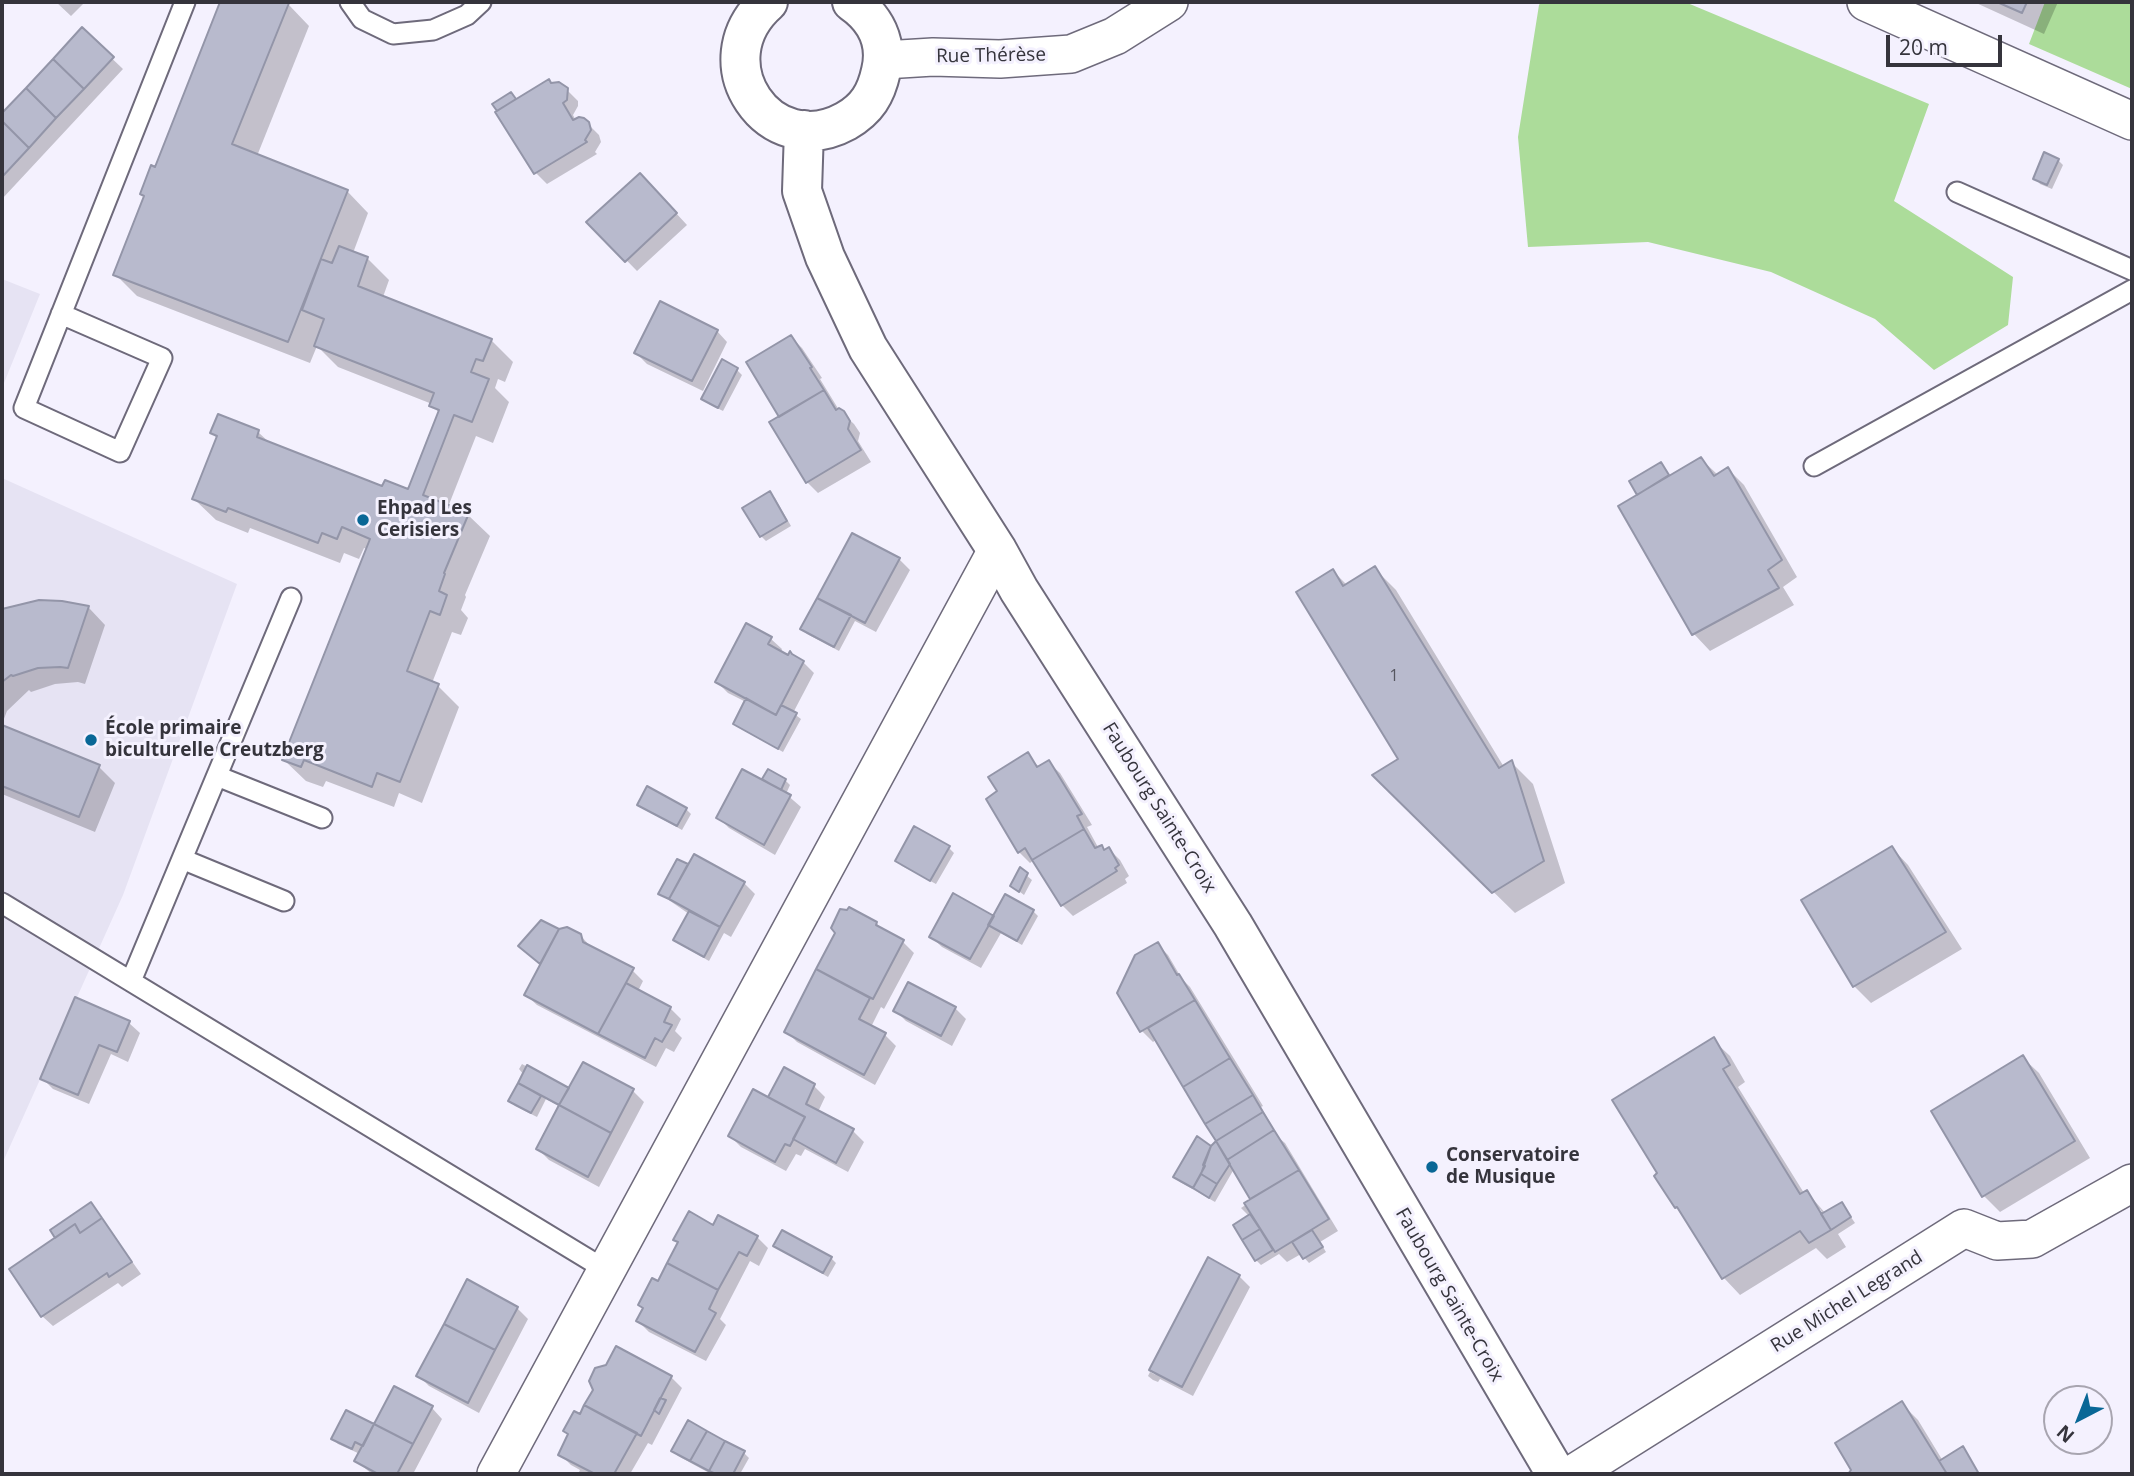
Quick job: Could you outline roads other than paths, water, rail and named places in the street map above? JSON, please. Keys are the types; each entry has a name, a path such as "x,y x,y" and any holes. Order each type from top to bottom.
{"main road":[{"path":"752,6 740,49 740,68 745,86 755,103 769,116 785,126 804,131 833,127 860,113 877,89 884,60 880,34 867,13 852,2"},
{"name":"Faubourg Sainte-Croix","path":"804,131 802,191 825,257 868,348 1233,925 1556,1474"}],"street":[{"name":"Rue Thérèse","path":"884,60 933,57 1000,60 1072,54 1115,36 1169,2"},
{"path":"1866,2 2132,121"},
{"path":"496,1474 997,550"},
{"name":"Rue Michel Legrand","path":"1573,1474 1964,1228 1997,1241 2032,1239 2132,1183"}],"lane":[{"path":"61,314 162,358 120,452 24,408 61,314 185,2"},
{"path":"350,2 362,19 393,34 432,30 467,15 481,2"},
{"path":"1957,192 2132,270"},
{"path":"1814,466 2132,290"},
{"path":"131,981 290,598"},
{"path":"216,776 322,818"},
{"path":"182,859 284,901"},
{"path":"2,903 606,1270"}],"place":[{"name":"Ehpad Les Cerisiers","path":"363,520"},
{"name":"École primaire biculturelle Creutzberg","path":"91,740"},
{"name":"Conservatoire de Musique","path":"1432,1167"}]}
